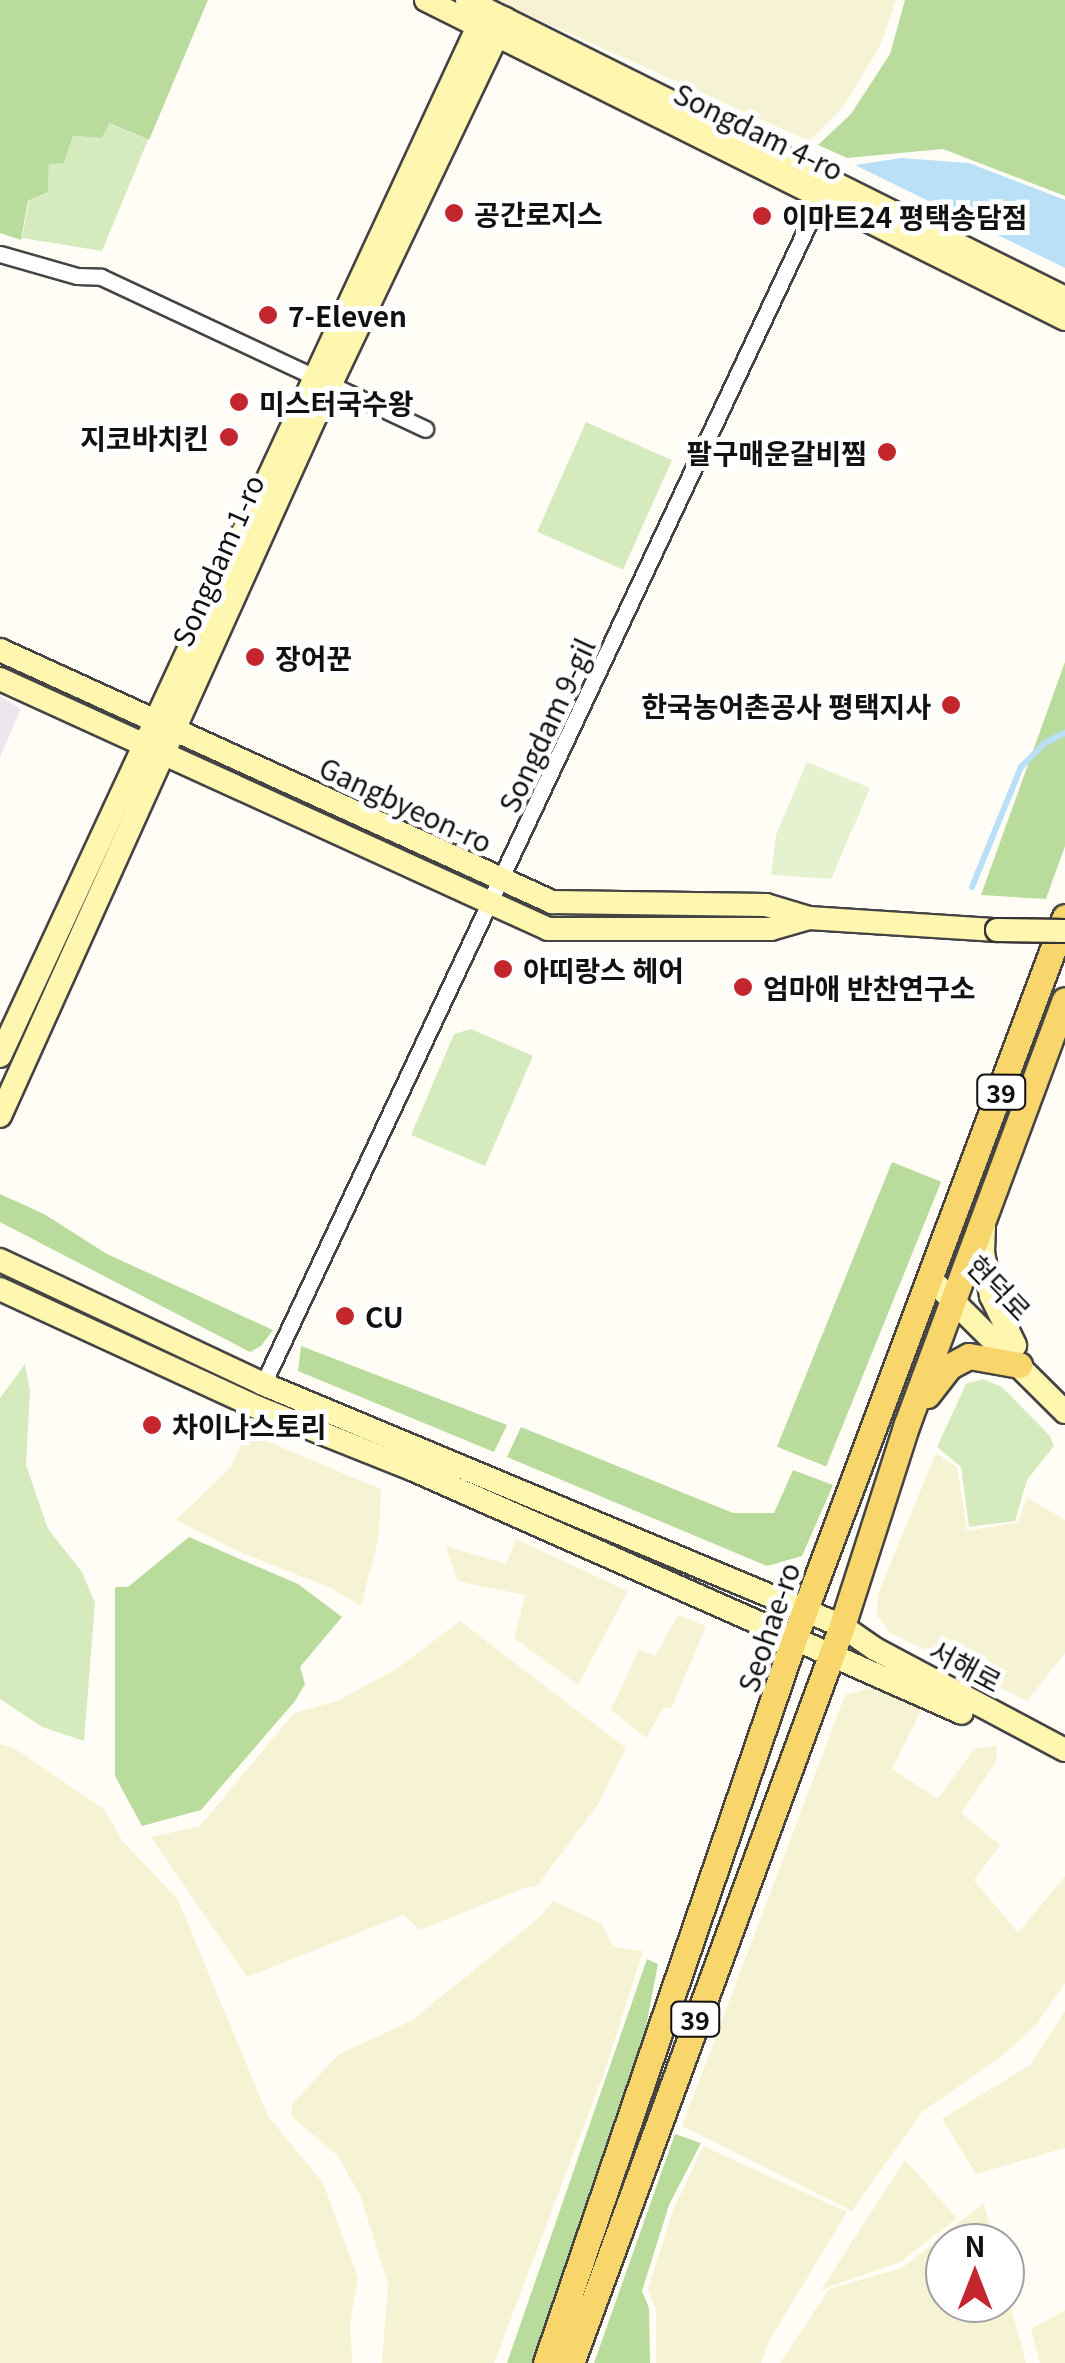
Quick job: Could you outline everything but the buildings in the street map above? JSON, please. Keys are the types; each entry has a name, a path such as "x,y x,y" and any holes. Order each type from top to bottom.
{"main road":[{"name":"Songdam 4-ro","path":"426,0 487,17 826,188 1065,319"},
{"name":"Songdam 1-ro","path":"0,1116 164,725 487,17"},
{"name":"Songdam 4-ro","path":"826,188 1065,298"},
{"name":"Gangbyeon-ro","path":"0,650 552,902 766,905 810,918 1065,931"},
{"name":"Gangbyeon-ro","path":"0,679 489,906 548,929 772,929 810,918"},
{"name":"Songdam 1-ro","path":"0,1056 153,751"},
{"name":"Seohae-ro","path":"546,2363 805,1608 1065,918"},
{"name":"39","path":"571,2363 842,1626 907,1424 1065,1000"},
{"path":"984,1224 983,1252 991,1296 1017,1356 1065,1412"},
{"name":"서해로","path":"0,1260 263,1384 805,1608 842,1626 875,1650 1065,1750"},
{"name":"현덕로","path":"933,1272 1017,1356 1065,1391"},
{"path":"0,1288 259,1408 436,1480 831,1656 867,1668 1065,1761"},
{"path":"907,1424 942,1374 958,1360 1017,1356"}],"street":[{"name":"Songdam 9-gil","path":"263,1384 826,188"},
{"path":"0,254 78,276 102,277 425,429"}],"shaded area":[{"path":"495,0 896,0 880,46 843,107 809,141"},
{"path":"0,696 21,709 0,757"},
{"path":"247,1433 381,1489 379,1536 361,1606 331,1588 237,1551 176,1520 230,1468"},
{"path":"936,1453 957,1467 967,1531 1018,1522 1027,1498 1065,1520 1065,1653 1027,1701 889,1632 877,1615 878,1594"},
{"path":"516,1539 628,1591 578,1685 514,1638 525,1595 457,1581 446,1546 506,1564"},
{"path":"678,1615 706,1626 671,1709 664,1707 646,1738 611,1710 639,1649 655,1656"},
{"path":"460,1621 626,1748 599,1803 537,1886 420,1930 403,1915 247,1977 151,1837 200,1826 294,1713 337,1701 398,1668"},
{"path":"871,1688 923,1707 892,1769 938,1799 974,1749 997,1745 996,1762 961,1813 1000,1845 974,1880 1018,1933 1065,1876 1065,1983 1035,2026 1002,2056 922,2112 852,2211 682,2126 845,1695"},
{"path":"0,1744 14,1748 105,1810 121,1839 178,1900 268,2116 323,2183 358,2278 350,2324 352,2363 0,2363"},
{"path":"553,1900 602,1924 613,1947 643,1951 604,2073 494,2363 382,2363 388,2284 360,2195 337,2155 291,2116 292,2104 339,2054 411,2021 541,1916"},
{"path":"1065,2011 1065,2148 976,2174 942,2119 1030,2065"},
{"path":"703,2146 847,2212 769,2341 761,2363 656,2363 656,2310 648,2289 673,2211"},
{"path":"905,2160 957,2218 951,2223 925,2223 925,2243 900,2262 821,2290"},
{"path":"984,2203 989,2223 959,2223"},
{"path":"925,2250 925,2323 1015,2323 1026,2363 780,2363 829,2289 902,2268"},
{"path":"1065,2310 1065,2363 1040,2363 1031,2329"}],"green space":[{"path":"0,0 208,0 149,140 109,123 102,138 73,136 64,163 49,164 48,192 28,201 21,240 0,233"},
{"path":"905,0 1065,0 1065,196 943,149 847,158 818,145 851,114 890,54"},
{"path":"108,123 148,140 102,251 22,238 29,201 48,192 49,163 64,163 73,136 102,138"},
{"path":"586,422 672,460 623,570 537,532"},
{"path":"1065,662 1065,846 1046,899 981,895"},
{"path":"807,762 870,788 831,879 771,875 776,835"},
{"path":"282,792 470,879 468,883 279,797"},
{"path":"521,903 546,912 708,918 699,923 546,920 517,911"},
{"path":"471,1029 533,1056 485,1166 411,1135 454,1034"},
{"path":"892,1162 941,1182 826,1466 777,1447"},
{"path":"0,1194 44,1214 107,1254 273,1330 261,1346 250,1352 0,1222"},
{"path":"301,1346 507,1425 494,1452 298,1371"},
{"path":"25,1364 30,1391 26,1465 48,1529 82,1572 95,1603 84,1741 42,1727 0,1699 0,1398"},
{"path":"983,1379 1002,1387 1050,1436 1054,1446 1027,1480 1015,1521 969,1527 961,1467 937,1447 966,1384"},
{"path":"521,1427 733,1513 774,1513 793,1470 833,1485 802,1556 767,1566 507,1457"},
{"path":"189,1537 298,1584 342,1617 300,1667 305,1684 295,1701 201,1810 142,1826 115,1776 115,1587 128,1587"},
{"path":"647,1959 658,1964 638,2068 534,2363 507,2363"},
{"path":"675,2134 701,2143 669,2205 642,2291 649,2308 650,2363 594,2363"}],"water":[{"path":"901,158 969,163 1065,200 1065,268 855,165"}],"waterway":[{"path":"972,887 1021,767 1045,743 1065,733"}],"place":[{"name":"공간로지스","path":"454,213"},
{"name":"이마트24 평택송담점","path":"762,216"},
{"name":"7-Eleven","path":"268,315"},
{"name":"미스터국수왕","path":"239,402"},
{"name":"지코바치킨","path":"229,437"},
{"name":"팔구매운갈비찜","path":"887,452"},
{"name":"장어꾼","path":"255,657"},
{"name":"한국농어촌공사 평택지사","path":"951,705"},
{"name":"아띠랑스 헤어","path":"503,969"},
{"name":"엄마애 반찬연구소","path":"743,987"},
{"name":"CU","path":"345,1316"},
{"name":"차이나스토리","path":"152,1425"}]}
